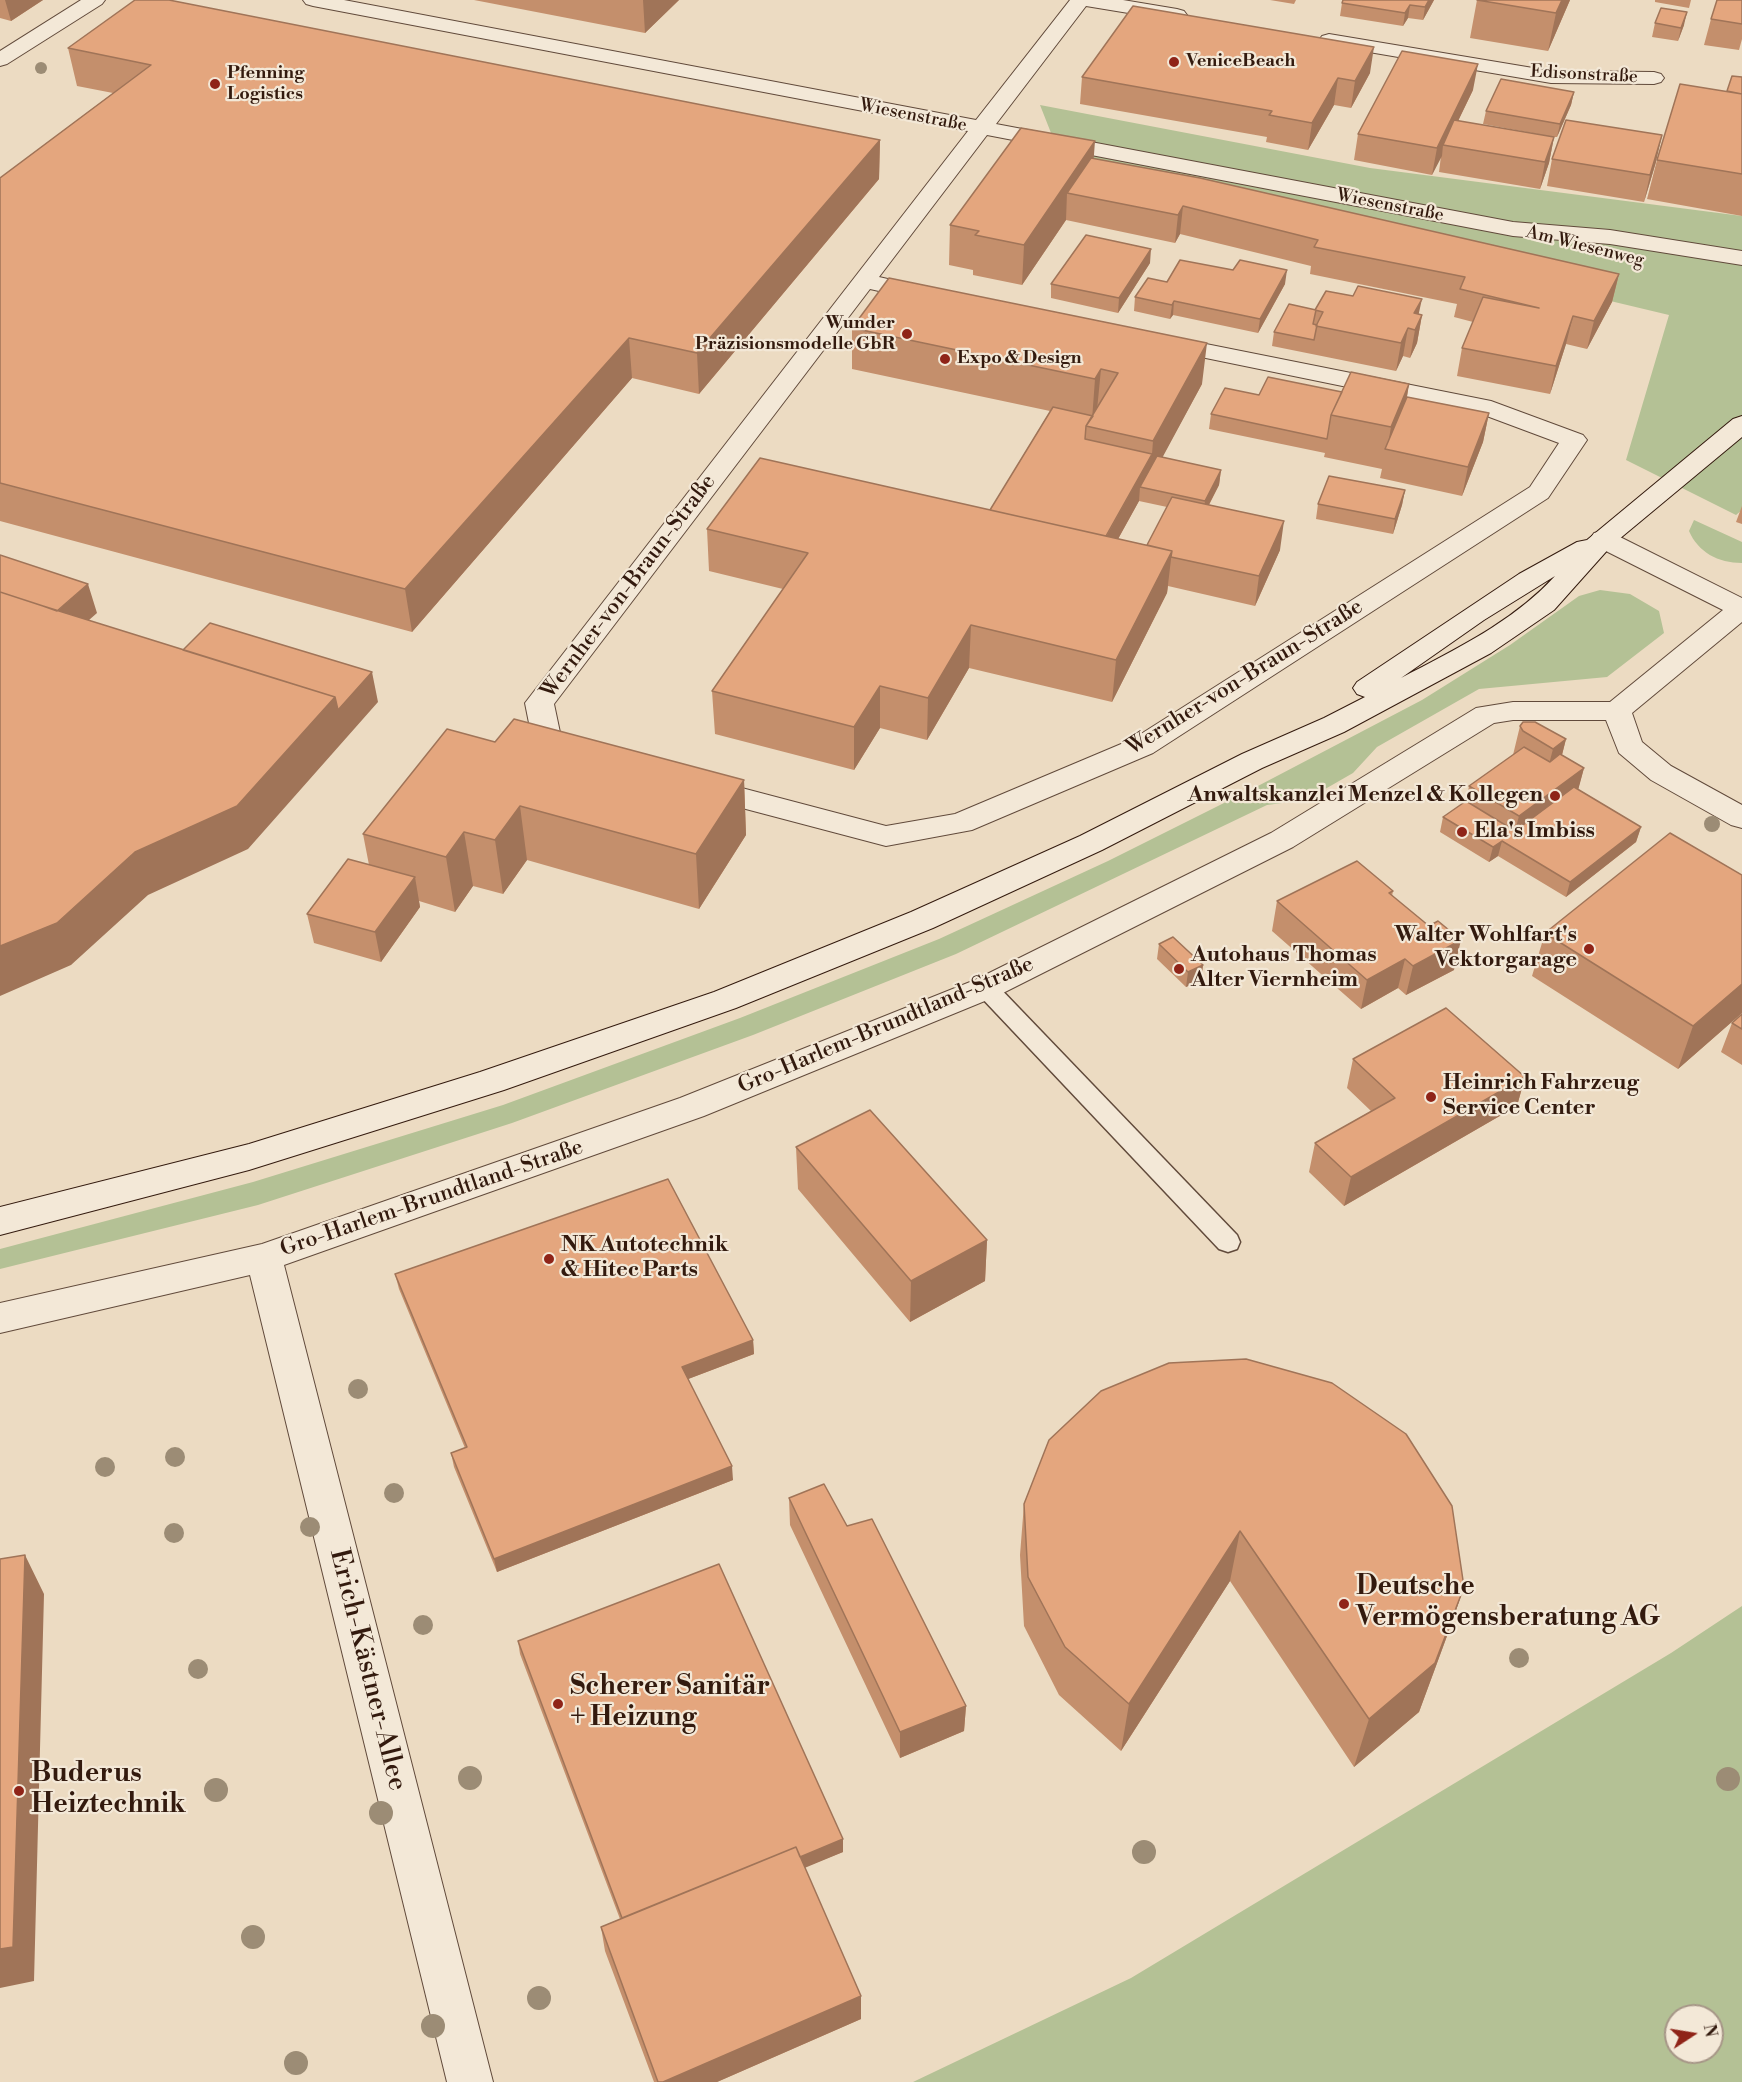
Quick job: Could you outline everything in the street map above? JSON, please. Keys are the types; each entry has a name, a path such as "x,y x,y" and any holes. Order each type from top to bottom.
{"street":[{"path":"0,60 95,0"},
{"name":"Wiesenstraße","path":"313,0 1514,229"},
{"name":"Wernher-von-Braun-Straße","path":"596,760 549,748 539,704 1080,0"},
{"path":"1087,0 1191,17"},
{"name":"Edisonstraße","path":"1307,37 1551,77 1654,78"},
{"name":"Am Wiesenweg","path":"1514,229 1610,237 1742,258"},
{"name":"Am Wiesenweg","path":"1514,229 1567,246 1628,260 1742,280"},
{"path":"862,281 954,300"},
{"name":"Wernher-von-Braun-Straße","path":"677,781 886,836 961,823 1143,746 1539,492 1574,440 1491,409 1138,338"},
{"path":"0,1221 260,1153 492,1081 725,1000 922,920 1070,853 1252,761 1334,725 1481,647 1544,604 1603,539 1742,424"},
{"path":"1603,539 1742,608 1617,711 1629,746 1661,773 1742,818"},
{"name":"Gro-Harlem-Brundtland-Straße","path":"0,1318 264,1258 692,1107 986,988 1282,840 1486,715 1513,711 1617,711"},
{"name":"Erich-Kästner-Allee","path":"264,1258 470,2082"}],"lane":[{"path":"986,988 1228,1242"}],"green space":[{"path":"1040,105 1370,168 1742,216 1742,510 1736,515 1626,460 1669,315 1066,171"},
{"path":"1694,520 1742,542 1742,563 1725,561 1703,550 1689,531"},
{"path":"1600,590 1630,594 1659,611 1664,633 1607,677 1479,689 1377,747 1353,773 1306,800 1267,805 956,954 753,1035 512,1123 258,1205 0,1269 0,1249 253,1182 503,1105 740,1018 939,939 1108,861 1422,700 1510,645 1579,596"},
{"path":"1742,1606 1742,2082 913,2082 1131,1978 1671,1653"}],"building":[{"path":"135,0 169,0 880,140 697,353 629,338 405,589 0,483 0,178 151,65 68,48"},
{"path":"1343,0 1429,0 1425,7 1410,5 1405,13 1342,3"},
{"path":"1477,0 1562,0 1556,13"},
{"path":"1717,0 1742,0 1742,24 1711,19"},
{"path":"1133,6 1374,47 1355,81 1338,78 1312,123 1269,115 1272,111 1082,77"},
{"path":"1661,8 1687,12 1681,28 1655,23"},
{"path":"1402,51 1478,64 1437,148 1358,134"},
{"path":"1732,76 1742,77 1742,94 1727,91"},
{"path":"1501,79 1574,92 1560,124 1486,111"},
{"path":"1680,84 1742,94 1742,174 1657,160"},
{"path":"1454,120 1554,137 1545,162 1443,145"},
{"path":"1566,120 1662,135 1650,175 1552,159"},
{"path":"1021,128 1095,141 1024,245 975,235 979,231 950,225"},
{"path":"1091,158 1200,178 1619,274 1594,321 1573,316 1556,366 1462,348 1483,297 1539,308 1460,289 1465,277 1314,247 1318,240 1183,206 1178,215 1067,193"},
{"path":"1086,235 1151,249 1119,298 1051,284"},
{"path":"1180,260 1233,270 1240,260 1287,270 1260,319 1174,301 1172,305 1135,297 1148,278 1167,282"},
{"path":"889,278 1207,343 1153,441 1086,426 1118,373 1101,369 1095,379 852,328"},
{"path":"1358,286 1422,299 1414,313 1422,315 1415,330 1408,328 1401,343 1316,326 1323,312 1315,310 1326,291 1353,296"},
{"path":"1289,304 1316,310 1313,324 1317,325 1314,340 1274,332"},
{"path":"1351,372 1409,384 1391,427 1331,415"},
{"path":"1268,377 1342,392 1331,415 1327,439 1211,414 1225,388 1259,395"},
{"path":"1407,397 1489,413 1468,467 1385,449"},
{"path":"1053,407 1093,416 1086,426 1085,439 1152,454 1106,536 990,510"},
{"path":"1157,456 1221,470 1205,501 1140,487"},
{"path":"760,458 1172,551 1116,660 971,625 928,698 880,686 854,727 712,691 808,553 707,529"},
{"path":"1329,476 1405,490 1395,519 1318,504"},
{"path":"1172,497 1284,521 1259,576 1171,557 1172,551 1147,545"},
{"path":"0,555 88,584 57,611 0,592"},
{"path":"0,592 335,697 237,806 135,852 57,923 0,946"},
{"path":"210,623 372,672 338,710 335,697 183,650"},
{"path":"514,719 744,780 696,854 520,806 495,840 464,832 446,857 363,834 447,729 495,742"},
{"path":"1523,722 1535,722 1566,739 1553,749 1523,731 1520,726"},
{"path":"1524,747 1550,762 1560,754 1584,768 1519,816 1469,786"},
{"path":"1574,787 1641,827 1570,882 1502,841 1493,847 1443,817 1466,801 1515,831"},
{"path":"1670,833 1742,875 1742,984 1693,1026 1545,933"},
{"path":"348,859 415,877 375,932 307,914"},
{"path":"1357,861 1393,891 1389,893 1429,926 1438,921 1461,940 1413,966 1405,959 1367,980 1277,901"},
{"path":"1173,937 1203,965 1188,972 1159,944"},
{"path":"1446,1008 1525,1077 1351,1177 1315,1143 1395,1098 1353,1059"},
{"path":"1742,1014 1742,1029 1732,1023"},
{"path":"870,1110 987,1240 911,1281 796,1147"},
{"path":"668,1179 753,1340 682,1367 732,1466 494,1559 451,1453 467,1447 395,1274"},
{"name":"Deutsche Vermögensberatung AG","path":"1246,1359 1332,1383 1406,1434 1452,1506 1464,1587 1435,1663 1369,1719 1240,1531 1129,1704 1065,1647 1028,1577 1024,1504 1049,1440 1101,1391 1169,1363"},
{"path":"824,1484 847,1526 872,1519 966,1706 900,1732 789,1498"},
{"path":"25,1555 13,1947 0,1949 0,1559"},
{"path":"719,1564 843,1839 800,1857 796,1847 622,1918 518,1641"},
{"path":"796,1847 861,1996 663,2082 658,2082 601,1927"}],"place":[{"name":"VeniceBeach","path":"1174,62"},
{"name":"Pfenning Logistics","path":"215,84"},
{"name":"Wunder Präzisionsmodelle GbR","path":"907,334"},
{"name":"Expo & Design","path":"945,359"},
{"name":"Anwaltskanzlei Menzel & Kollegen","path":"1555,796"},
{"name":"Ela's Imbiss","path":"1462,832"},
{"name":"Walter Wohlfart's Vektorgarage","path":"1589,949"},
{"name":"Autohaus Thomas Alter Viernheim","path":"1179,969"},
{"name":"Heinrich Fahrzeug Service Center","path":"1431,1097"},
{"name":"NK Autotechnik & Hitec Parts","path":"549,1259"},
{"name":"Deutsche Vermögensberatung AG","path":"1344,1604"},
{"name":"Scherer Sanitär + Heizung","path":"558,1704"},
{"name":"Buderus Heiztechnik","path":"19,1791"}]}
